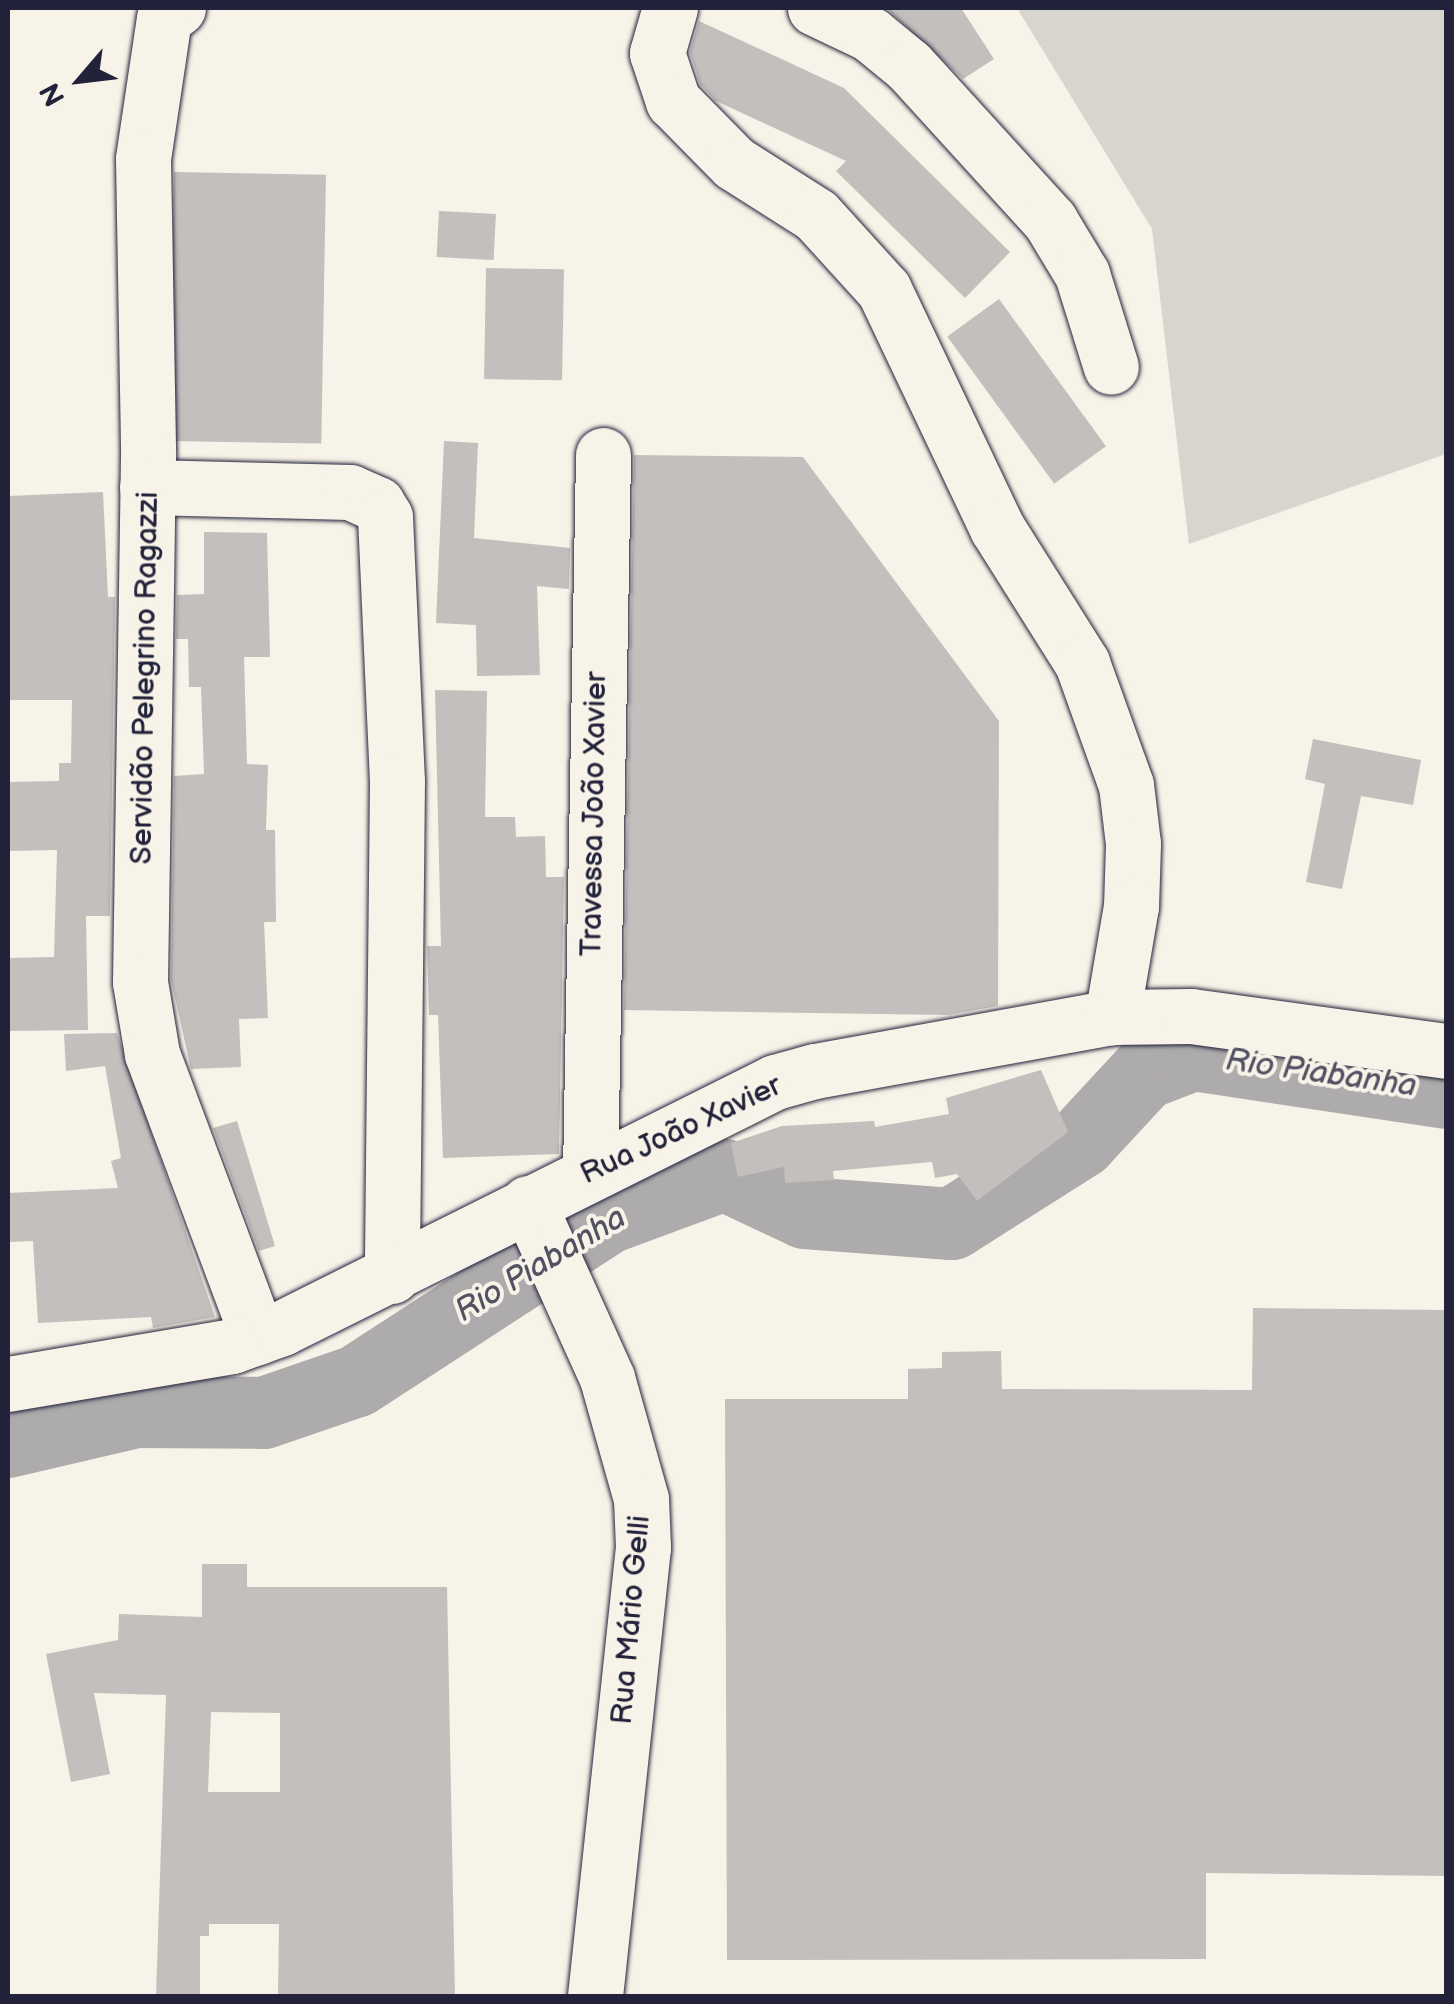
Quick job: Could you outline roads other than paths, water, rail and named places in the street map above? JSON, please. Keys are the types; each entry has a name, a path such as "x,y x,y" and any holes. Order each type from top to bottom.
{"street":[{"name":"Servidão Pelegrino Ragazzi","path":"178,8 162,26 143,159 148,487 144,1018 258,1337"},
{"path":"670,8 657,53 674,101 734,163 816,215 884,290 996,528 1082,664 1126,785 1133,844 1131,906 1112,1016"},
{"path":"815,8 870,34 909,66 1050,222 1082,274 1110,367"},
{"name":"Travessa João Xavier","path":"590,1173 602,454"},
{"path":"148,487 350,492 377,504 385,517 397,781 392,1276"},
{"name":"Rua João Xavier","path":"8,1384 258,1337 392,1276 536,1218 590,1173 774,1082 1112,1016 1192,1016 1303,1036 1446,1050"},
{"name":"Rua Mário Gelli","path":"536,1218 607,1378 641,1498 643,1546 594,1996"}],"waterway":[{"name":"Rio Piabanha","path":"8,1442 136,1412 264,1413 357,1381 608,1218 724,1175 805,1213 952,1224 1081,1142 1144,1074 1193,1055 1446,1093"}]}
